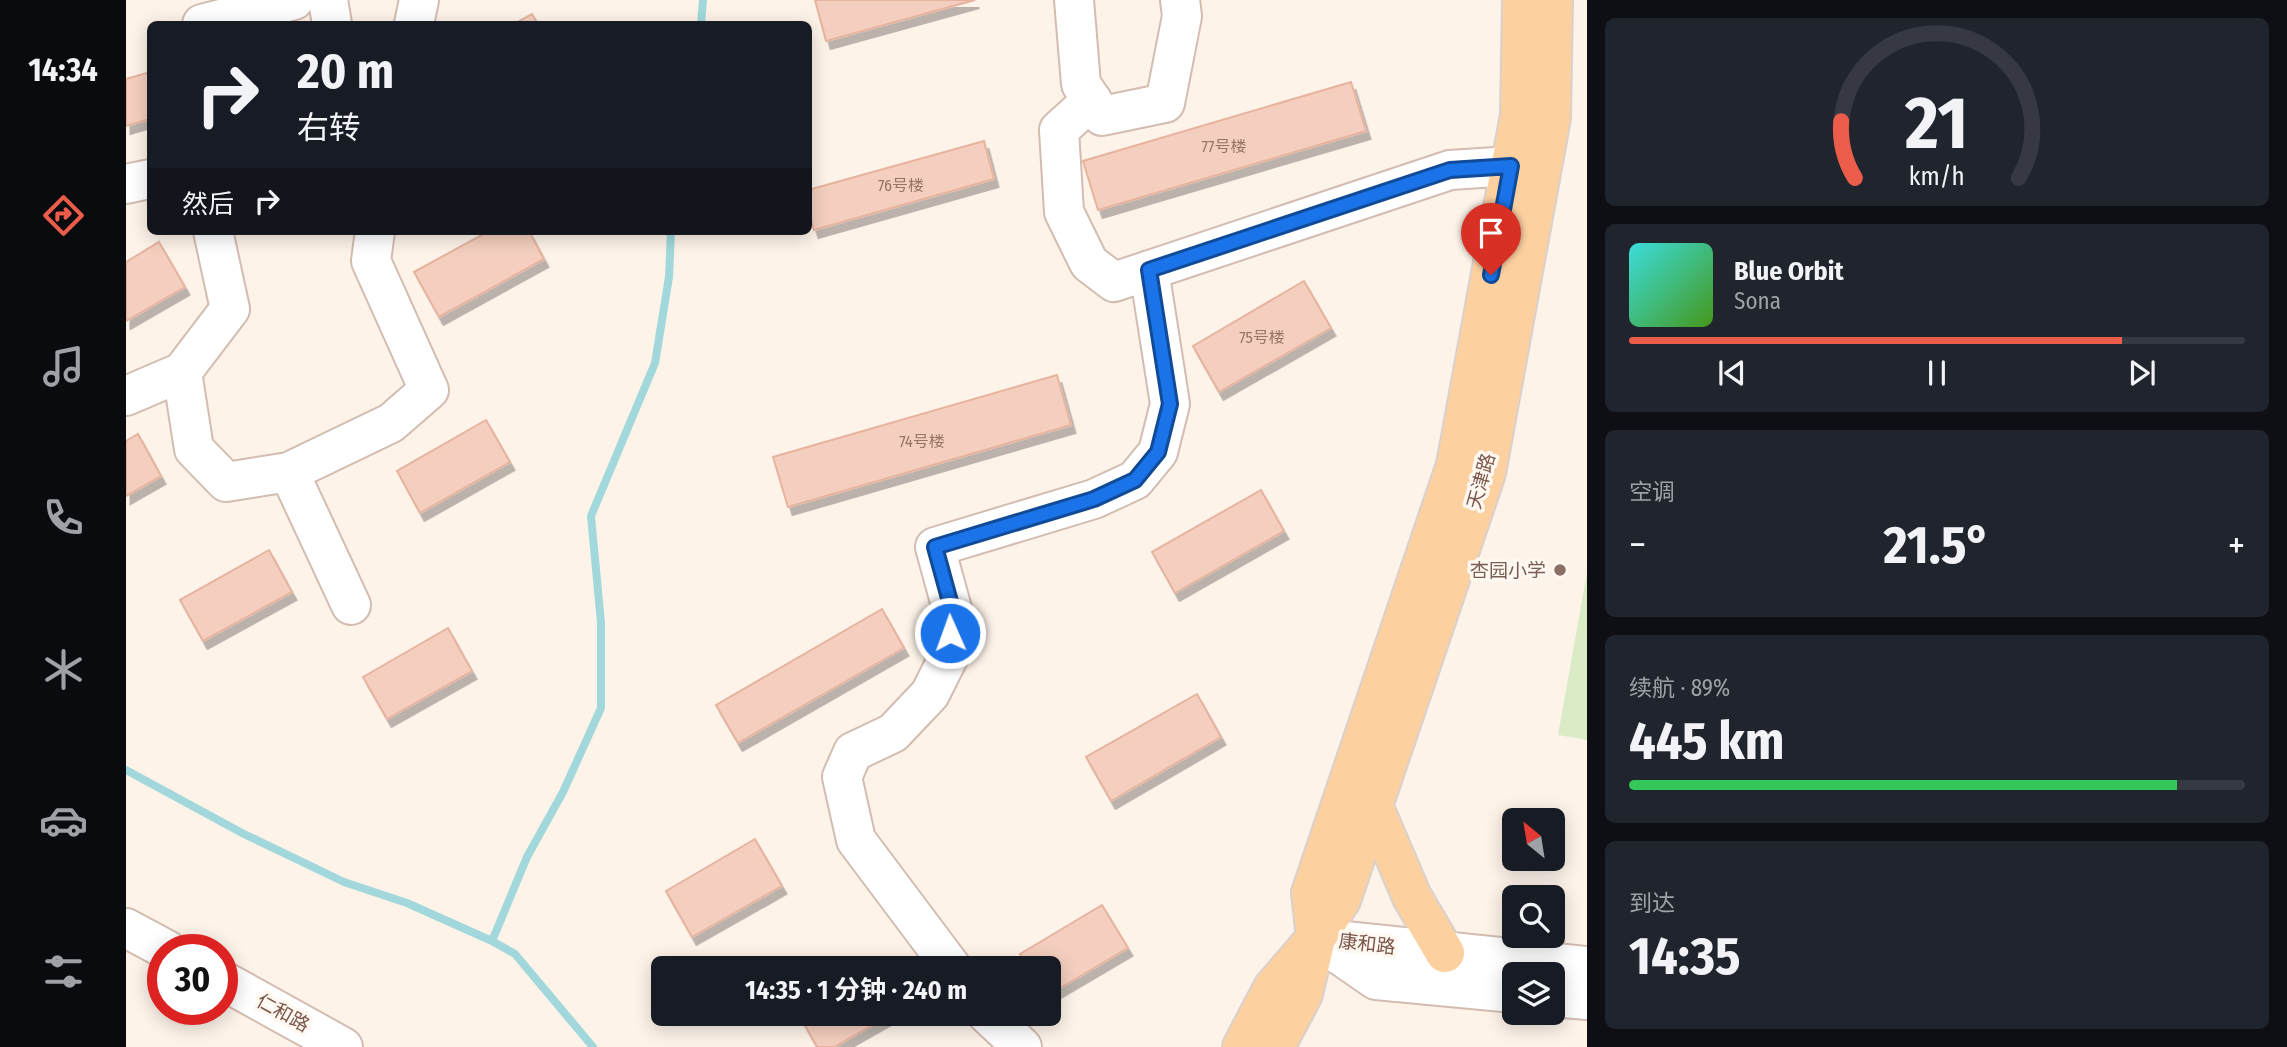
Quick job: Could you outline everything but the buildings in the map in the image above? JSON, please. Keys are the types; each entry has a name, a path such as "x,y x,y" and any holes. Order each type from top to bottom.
{"main road":[{"name":"天津路","path":"1275,1047 1303,995 1316,938 1311,893 1456,466 1520,115 1522,0"},
{"name":"天津路","path":"1242,1047 1273,988 1316,938 1341,900 1486,473 1551,118 1553,0"},
{"path":"1373,803 1412,897 1445,953"}],"street":[{"path":"214,21 294,0"},
{"path":"328,0 332,21"},
{"path":"414,21 418,0"},
{"path":"1074,0 1081,83 1102,116 1165,103 1182,16 1180,0"},
{"path":"1092,100 1059,130 1064,212 1089,263 1114,282 1450,170 1511,166"},
{"path":"126,184 147,179"},
{"path":"126,396 182,372 230,309 214,235"},
{"path":"182,372 194,449 226,482 289,472 391,424 429,390 370,261 374,235"},
{"path":"943,956 856,840 842,777 853,752 893,733 930,694 949,656 952,609 935,547 1094,499 1135,480 1158,452 1170,404 1149,270"},
{"path":"289,472 351,605"},
{"path":"126,928 147,939"},
{"name":"康和路","path":"1316,938 1587,966"},
{"name":"康和路","path":"1316,938 1376,980 1502,992"},
{"path":"126,945 147,956"},
{"name":"仁和路","path":"238,989 343,1047"},
{"path":"1565,998 1587,1000"},
{"name":"仁和路","path":"238,1006 313,1047"},
{"path":"1000,1026 1022,1047"}],"green space":[{"path":"1587,572 1587,740 1558,735"}],"waterway":[{"path":"701,21 703,0"},
{"path":"492,941 527,857 563,792 601,708 601,623 591,516 655,363 669,277 671,235"},
{"path":"126,770 242,833 344,882 407,903 515,954 593,1047"}],"place":[{"name":"杏园小学","path":"1560,570"}],"route":[{"path":"950,633 952,609 935,547 1094,499 1135,480 1158,452 1170,404 1149,270 1450,170 1511,166 1491,275"}]}
